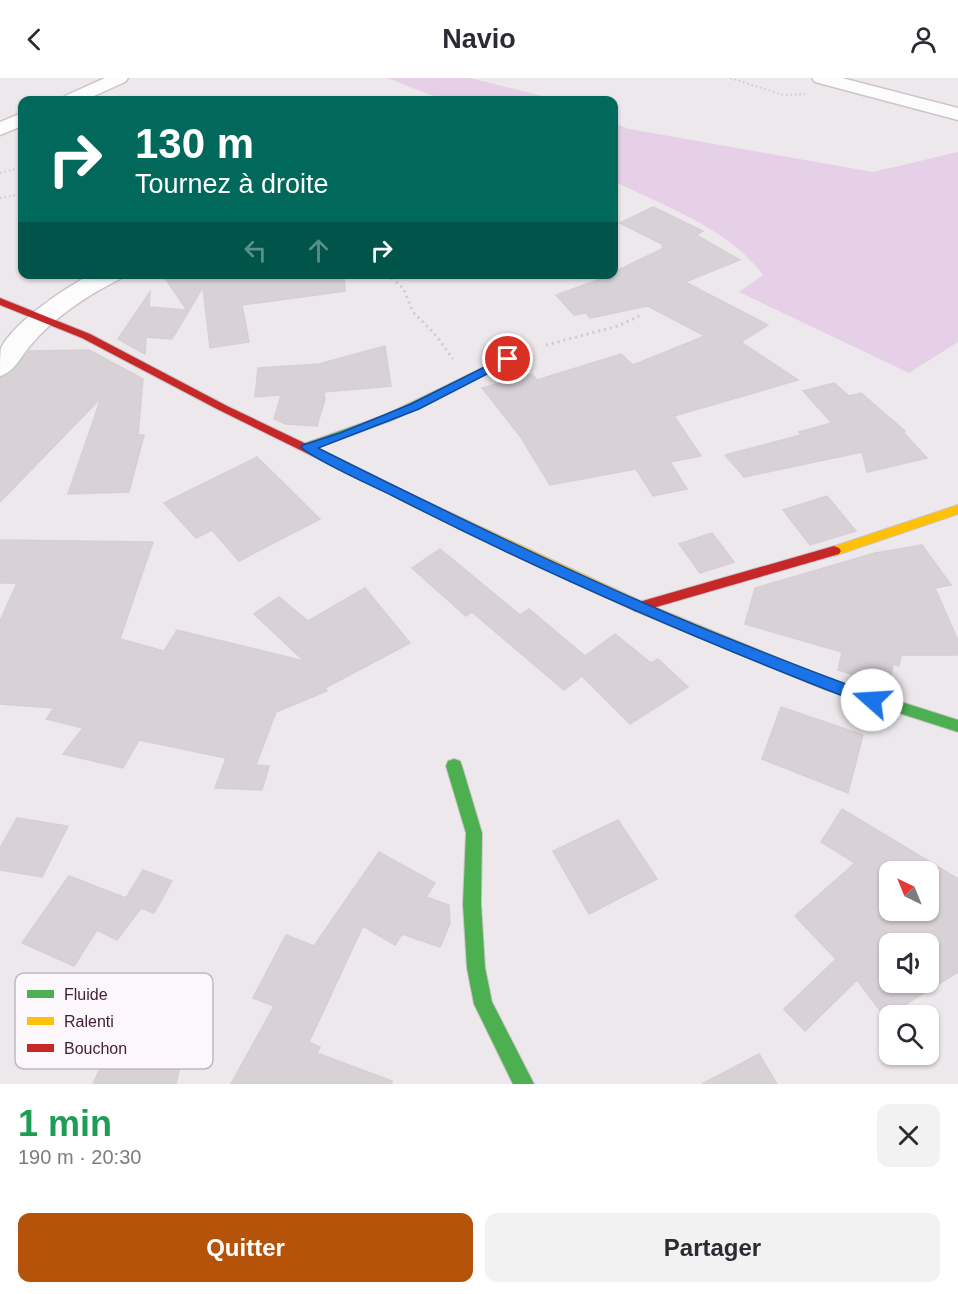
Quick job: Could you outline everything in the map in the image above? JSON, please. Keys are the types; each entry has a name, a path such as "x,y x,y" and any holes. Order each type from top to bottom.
{"street":[{"path":"80,96 119,78"},
{"path":"821,78 958,114"},
{"path":"0,129 18,121"},
{"path":"0,368 24,336 78,292 103,279"},
{"path":"0,301 105,346 168,381 307,447 462,526 639,607 834,687 909,714 958,726"},
{"path":"307,447 344,436 415,407 520,353"},
{"path":"639,607 860,544 958,509"},
{"path":"454,766 474,833 472,904 476,968 483,1004 524,1084"}],"path":[{"path":"0,173 18,168"},
{"path":"0,198 18,195"},
{"path":"395,279 403,288 413,312 434,333 469,381"},
{"path":"520,353 618,326 641,315"}],"shaded area":[{"path":"387,78 470,78 543,96 434,96"},
{"path":"618,125 629,129 873,172 958,152 958,342 909,373 739,292 763,275 732,244 674,210 618,183"}],"building":[{"path":"653,207 703,231 696,235 740,260 685,282 768,325 741,342 798,380 674,416 701,456 670,462 687,489 653,496 636,469 550,485 520,436 482,388 532,374 537,380 621,354 633,365 705,336 648,306 590,318 586,313 574,315 556,295 600,279 618,279 618,270 664,248 662,246 664,245 620,223"},
{"path":"165,279 344,279 345,291 242,305 249,342 210,348 203,287 172,339 146,337 145,354 118,339 150,292 149,307 187,310"},
{"path":"385,346 391,386 324,392 325,399 317,426 286,424 274,419 281,395 255,397 258,368 319,364"},
{"path":"89,350 143,379 138,435 144,435 129,492 68,494 101,398 0,502 0,378 15,369 29,351"},
{"path":"834,383 849,396 861,393 905,431 903,432 927,458 867,472 862,452 744,477 725,455 801,435 799,432 832,423 803,391"},
{"path":"257,457 320,519 239,561 212,530 196,538 164,503"},
{"path":"827,496 856,531 810,545 783,510"},
{"path":"712,533 734,562 700,573 679,544"},
{"path":"0,540 153,542 120,639 164,651 177,630 304,661 254,614 279,597 308,621 365,588 410,643 325,688 327,691 276,712 256,765 269,766 262,790 215,788 226,758 139,740 123,768 63,754 83,728 46,719 54,708 0,704 0,621 17,583 0,583"},
{"path":"922,545 951,585 935,588 958,641 958,655 901,655 899,666 893,664 889,686 838,670 842,652 745,624 755,588 875,553"},
{"path":"440,549 520,615 529,609 585,656 615,634 651,663 658,659 688,687 630,724 582,676 564,690 472,612 466,616 412,568"},
{"path":"781,707 863,735 848,793 762,759"},
{"path":"842,809 928,861 879,861 879,921 939,921 939,868 958,879 958,972 939,984 939,933 879,933 879,993 924,993 904,1005 879,1005 879,1009 857,980 805,1031 784,1009 836,959 795,916 855,863 821,842"},
{"path":"17,818 68,826 42,877 0,870 0,848"},
{"path":"618,820 657,879 589,914 553,851"},
{"path":"379,852 435,883 426,897 449,905 450,923 440,947 402,934 395,945 363,926 309,1042 320,1047 317,1053 392,1081 392,1084 231,1084 274,1006 253,998 286,935 314,946"},
{"path":"143,870 172,881 154,913 141,908 117,940 97,930 74,966 22,943 69,876 126,898"},
{"path":"759,1054 777,1084 702,1084"},
{"path":"100,1069 179,1069 176,1084 93,1084"}],"traffic: fast":[{"path":"307,447 389,417 520,353"},
{"path":"829,685 958,726"},
{"path":"454,766 474,833 472,904 476,968 483,1004 524,1084"}],"traffic: slow":[{"path":"361,475 640,607 829,685"},
{"path":"834,551 958,509"}],"traffic: jam":[{"path":"0,301 86,336 223,408 361,475"},
{"path":"639,607 834,551"}],"route":[{"path":"508,359 415,407 344,436 307,447 462,526 639,607 745,652 872,700"}]}
